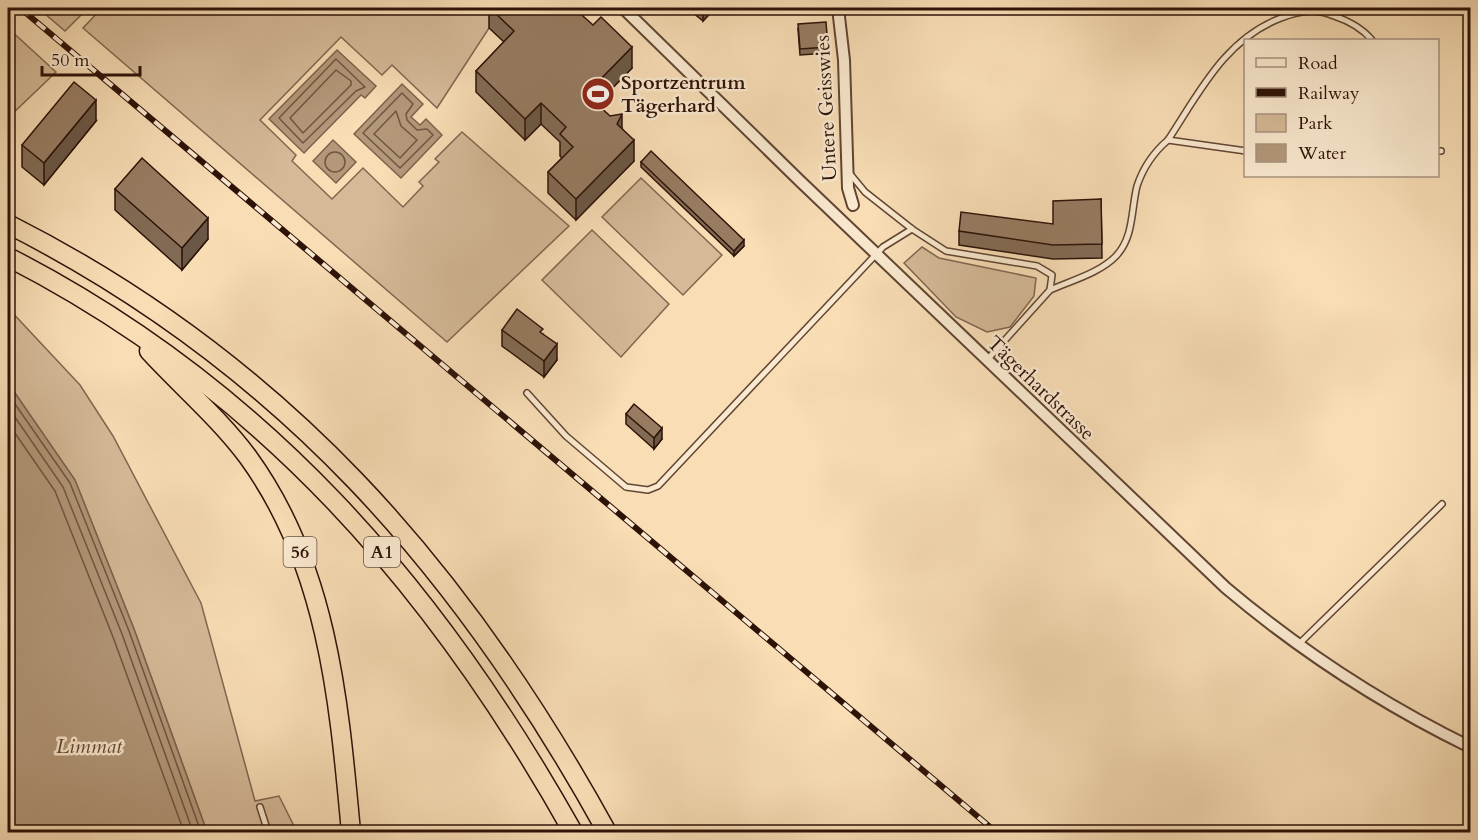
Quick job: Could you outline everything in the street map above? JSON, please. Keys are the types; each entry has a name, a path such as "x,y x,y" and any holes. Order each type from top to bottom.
{"highway":[{"name":"A1","path":"8,224 83,264 177,325 257,387 337,459 409,538 475,622 547,729 607,832"},
{"name":"A1","path":"8,257 127,327 185,368 256,425 315,480 363,531 423,602 471,667 528,754 573,832"},
{"name":"56","path":"127,327 246,454 276,501 295,541 315,596 329,652 341,731 351,832"}],"street":[{"name":"Tägerhardstrasse","path":"623,8 986,361 1226,588 1298,646 1371,695 1470,747"},
{"name":"Untere Geisswies","path":"838,8 844,60 848,188 853,205"}],"lane":[{"path":"986,361 1050,290 1115,257 1128,238 1137,186 1145,167 1168,140 1219,63 1235,45 1262,26 1297,12 1321,11 1359,27 1371,39"},
{"path":"1168,140 1244,151"},
{"path":"848,171 865,192 912,229 946,251 1037,266 1052,275 1050,290"},
{"path":"527,393 566,436 626,487 648,490 658,486 883,247 912,229"},
{"path":"1298,646 1442,504"},
{"path":"260,807 268,832"}],"green space":[{"path":"38,8 88,8 65,31"},
{"path":"102,8 510,8 489,28 437,108 392,65 382,75 341,37 260,120 296,155 292,161 332,199 363,168 403,207 423,186 419,182 439,162 435,159 462,132 569,226 447,342 83,28"},
{"path":"8,28 56,72 8,118"},
{"path":"641,178 722,255 683,295 602,217"},
{"path":"592,230 669,304 621,357 542,280"},
{"path":"922,247 939,258 1036,278 1034,296 1010,327 987,332 956,317 904,263"},
{"path":"8,308 80,385 113,436 201,603 255,801 279,796 297,832 207,832 134,629 75,480 8,383"}],"water":[{"path":"337,50 376,86 365,98 361,95 304,153 269,119"},
{"path":"402,84 423,104 411,117 420,125 426,119 442,135 401,178 354,134"},
{"path":"333,140 356,162 336,183 313,161"},
{"name":"Limmat","path":"8,383 75,480 134,629 207,832 8,832"}],"building":[{"path":"490,8 574,8 593,25 601,17 632,47 586,94 610,116 622,114 617,124 634,140 576,199 548,172 573,147 560,134 566,127 541,103 525,119 476,71 514,31"},
{"path":"826,22 828,47 800,49 798,24"},
{"path":"74,82 96,100 44,163 22,145"},
{"path":"651,151 744,240 734,251 641,162"},
{"path":"142,158 208,218 182,248 115,189"},
{"path":"1101,199 1102,244 1053,245 959,231 961,212 1053,224 1053,201"},
{"path":"517,309 543,329 540,332 557,344 544,361 502,330"},
{"path":"634,404 662,428 654,438 626,414"}],"railway":[{"path":"20,8 996,832"}],"place":[{"name":"Sportzentrum Tägerhard","path":"598,94"}]}
